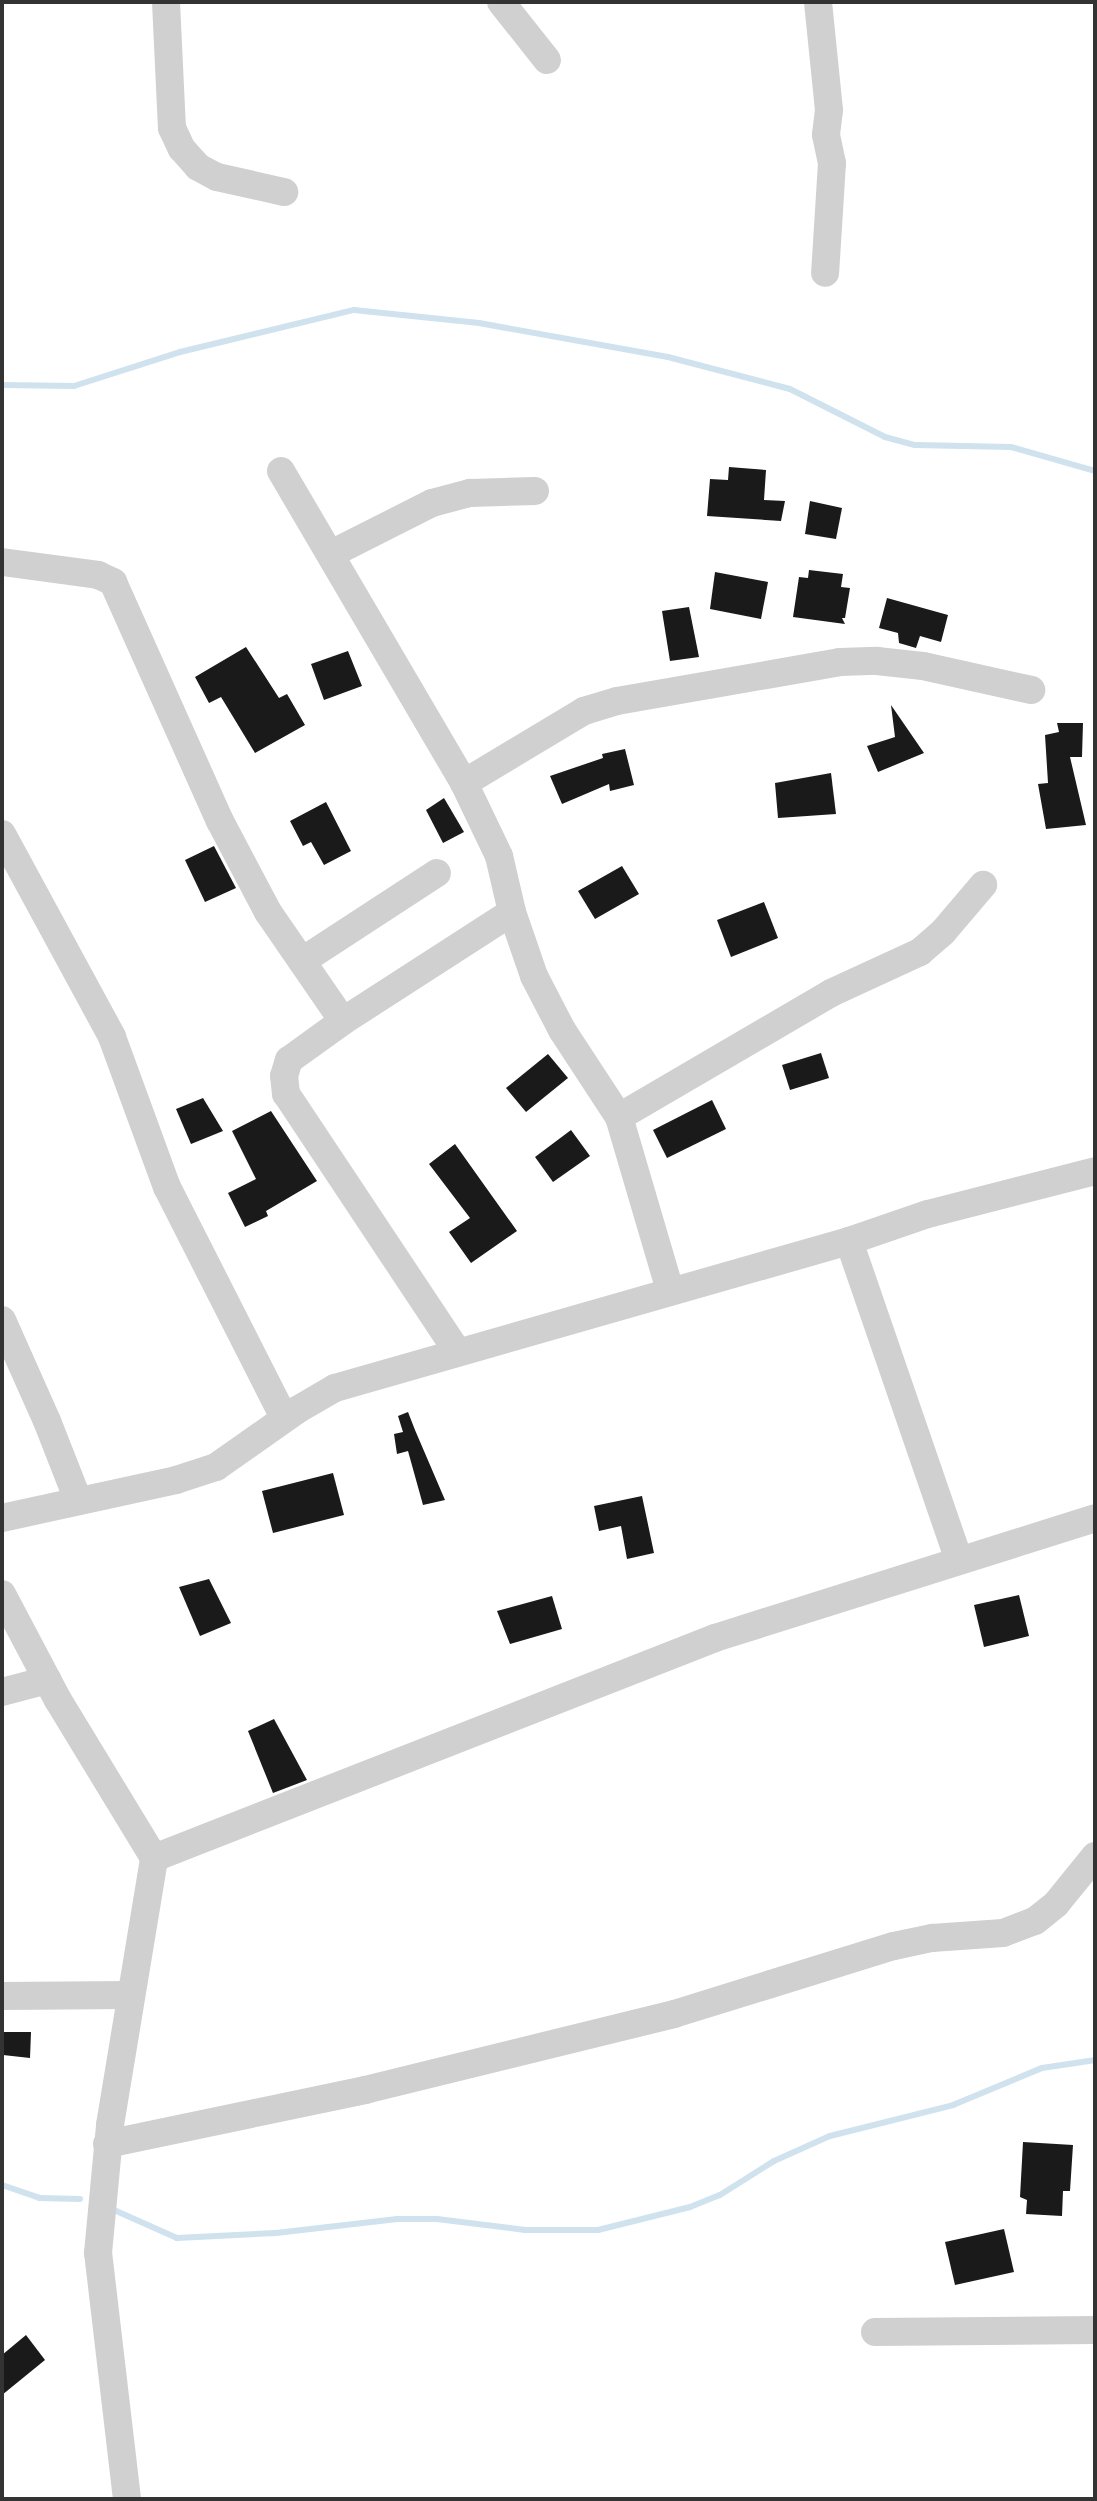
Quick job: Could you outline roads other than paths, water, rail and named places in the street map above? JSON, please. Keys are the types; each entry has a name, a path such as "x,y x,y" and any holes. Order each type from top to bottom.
{"street":[{"path":"166,2 172,128 182,149 198,167 217,177 284,192"},
{"path":"501,2 547,60"},
{"path":"818,2 830,110 827,135 832,163 825,273"},
{"path":"281,471 464,783 499,856 512,912 534,976 562,1030 619,1117 670,1290"},
{"path":"331,554 432,503 470,493 535,491"},
{"path":"2,562 98,575 113,582 220,821 268,912 343,1021"},
{"path":"464,783 583,711 617,701 840,662 877,661 922,666 1031,690"},
{"path":"2,834 112,1037 167,1187 284,1418"},
{"path":"302,961 437,873"},
{"path":"619,1117 831,993 920,952 943,932 983,885"},
{"path":"457,1351 286,1094 284,1076 289,1060 343,1021 512,912"},
{"path":"2,1518 176,1480 216,1467 284,1418 335,1388 670,1290 849,1241 928,1214 1095,1171"},
{"path":"849,1241 959,1560"},
{"path":"2,1320 47,1421 78,1500"},
{"path":"154,1858 715,1638 1095,1518"},
{"path":"2,1594 47,1680 154,1858 107,2144 98,2253 128,2499"},
{"path":"2,1692 47,1680"},
{"path":"107,2144 365,2090 674,2014 894,1946 932,1938 1003,1933 1035,1921 1056,1904 1095,1856"},
{"path":"2,1996 130,1995"},
{"path":"875,2332 1095,2330"}],"waterway":[{"path":"2,385 74,386 180,352 354,310 479,323 668,357 790,389 885,437 915,445 1011,447 1095,471"},
{"path":"114,2210 177,2238 276,2233 397,2219 437,2219 525,2230 598,2230 690,2207 720,2195 774,2161 830,2136 953,2105 1042,2068 1095,2060"},
{"path":"2,2185 39,2198 80,2199"}]}
